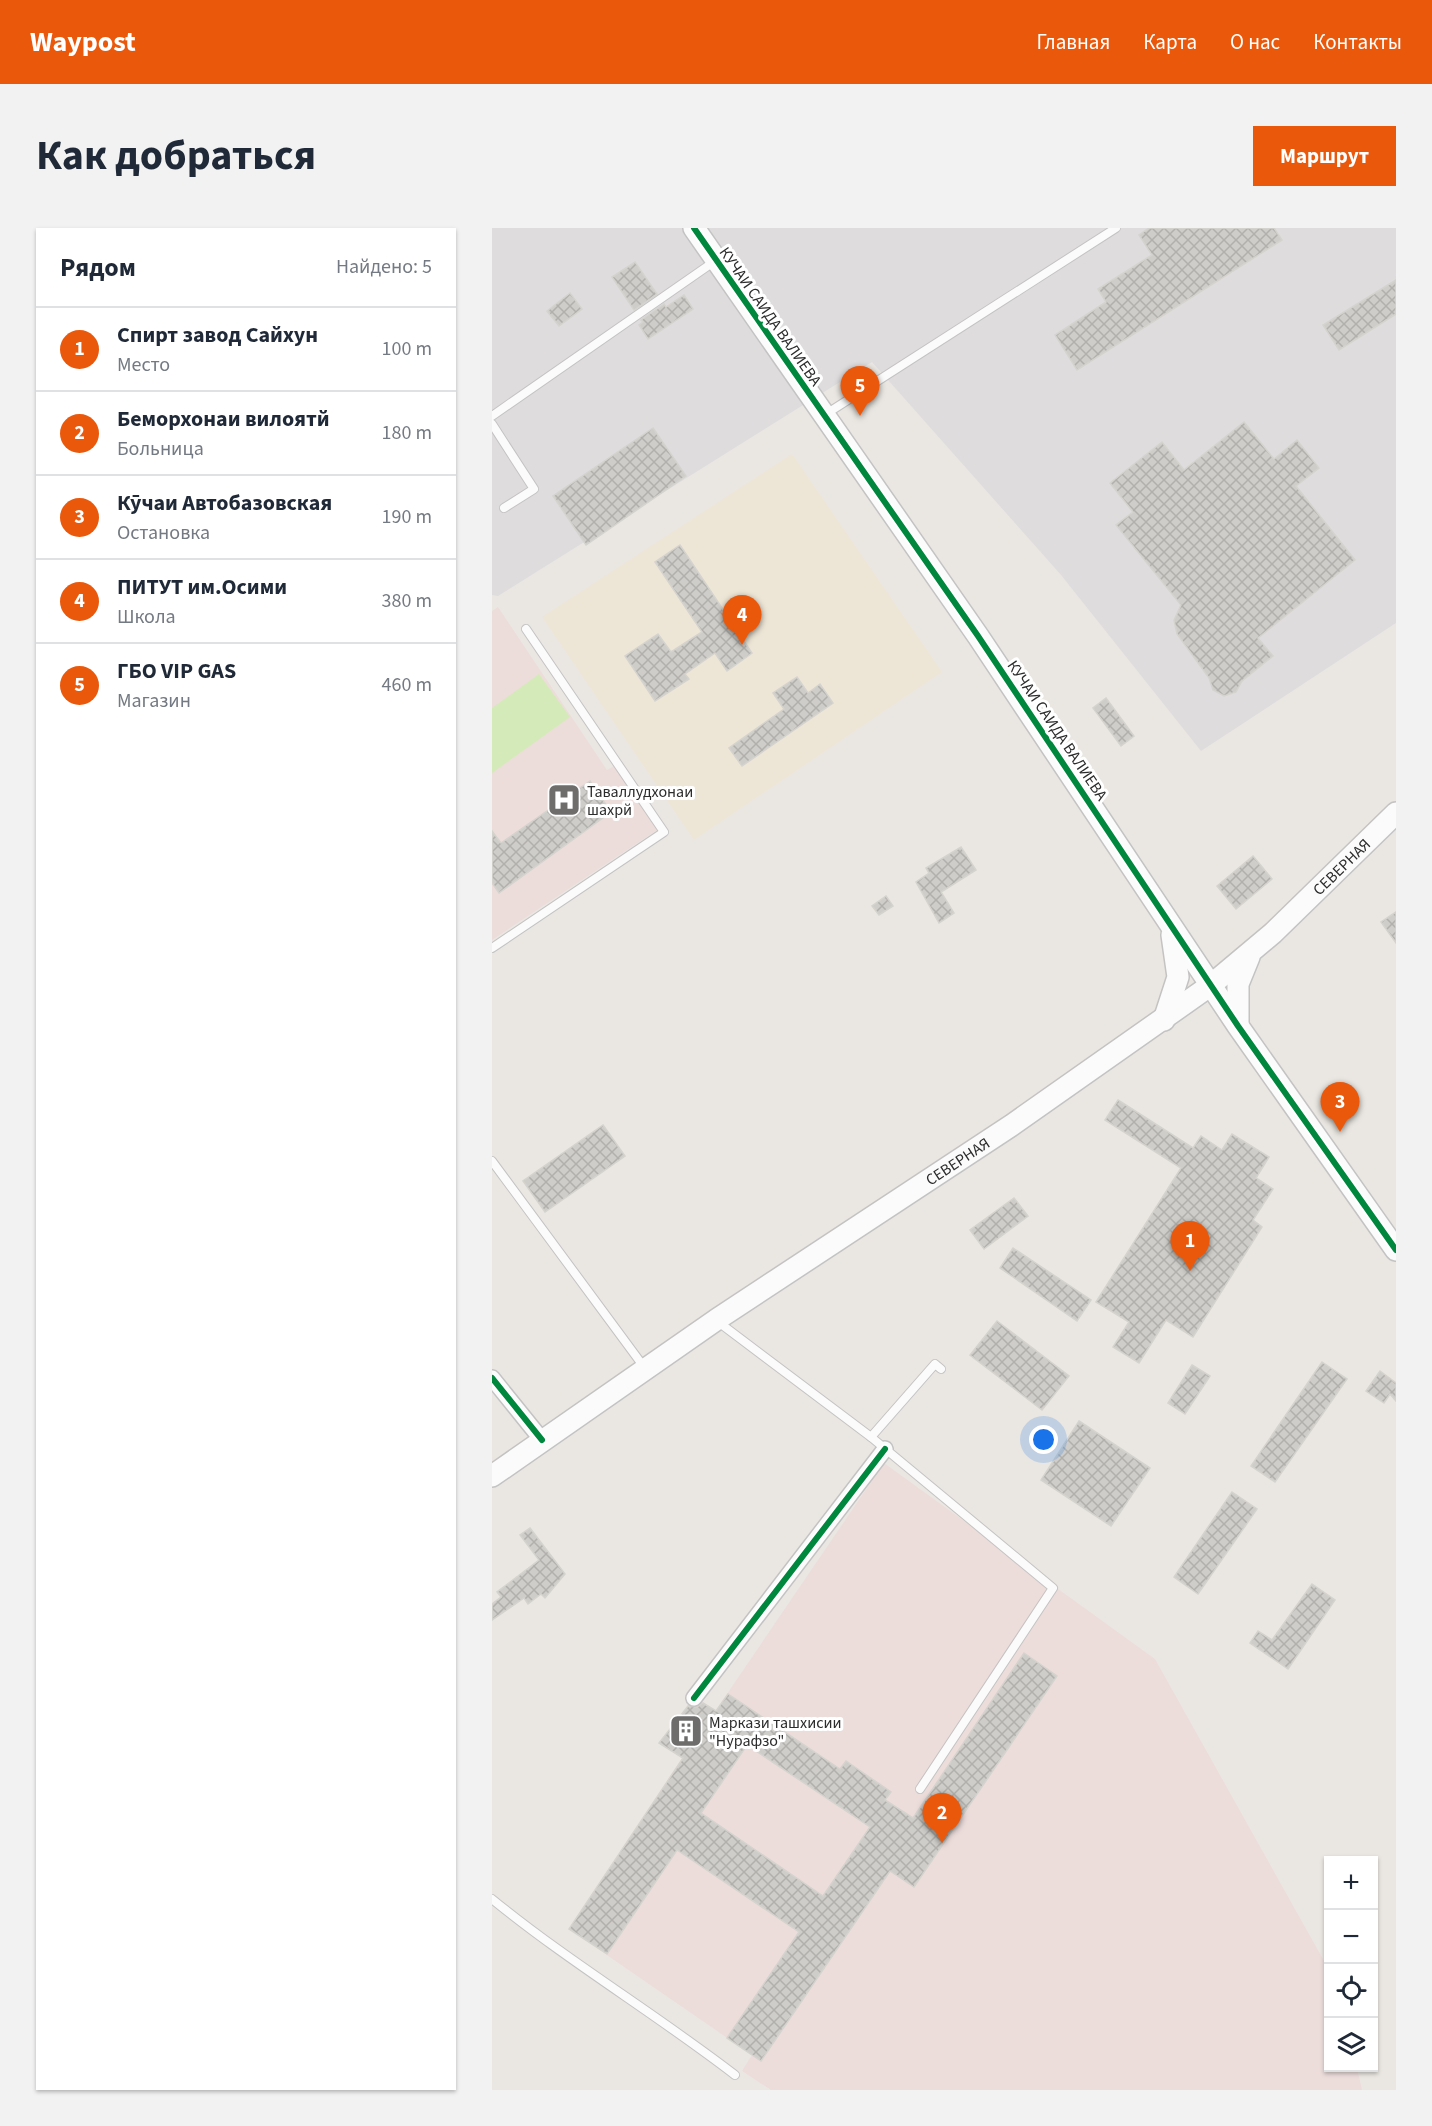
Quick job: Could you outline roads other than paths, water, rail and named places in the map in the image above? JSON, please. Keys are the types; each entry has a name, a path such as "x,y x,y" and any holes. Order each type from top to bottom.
{"main road":[{"name":"КУЧАИ САИДА ВАЛИЕВА","path":"694,228 985,645 1238,1026 1392,1238"},
{"name":"СЕВЕРНАЯ","path":"492,1476 716,1320 912,1188 1012,1125 1211,986 1251,953 1394,819"},
{"path":"1164,1020 1174,993 1178,968 1169,922"},
{"path":"1238,1026 1238,984 1251,953"}],"street":[{"path":"492,1378 542,1440"},
{"path":"694,1698 885,1449"}],"lane":[{"path":"825,415 1116,228"},
{"path":"492,416 716,261"},
{"path":"492,424 534,489 504,508"},
{"path":"492,948 664,832 526,628"},
{"path":"492,1161 646,1370"},
{"path":"716,1320 871,1437 1053,1588 920,1789"},
{"path":"871,1437 935,1364 941,1369"},
{"path":"492,1899 523,1925 687,2038 735,2075"}],"place":[{"name":"ГБО VIP GAS","path":"860,416"},
{"name":"ПИТУТ им.Осими","path":"742,645"},
{"name":"Таваллудхонаи шахрй","path":"564,800"},
{"name":"Кӯчаи Автобазовская","path":"1340,1132"},
{"name":"Спирт завод Сайхун","path":"1190,1271"},
{"name":"Маркази ташхисии \"Нурафзо\"","path":"686,1731"},
{"name":"Беморхонаи вилоятй","path":"942,1843"}]}
